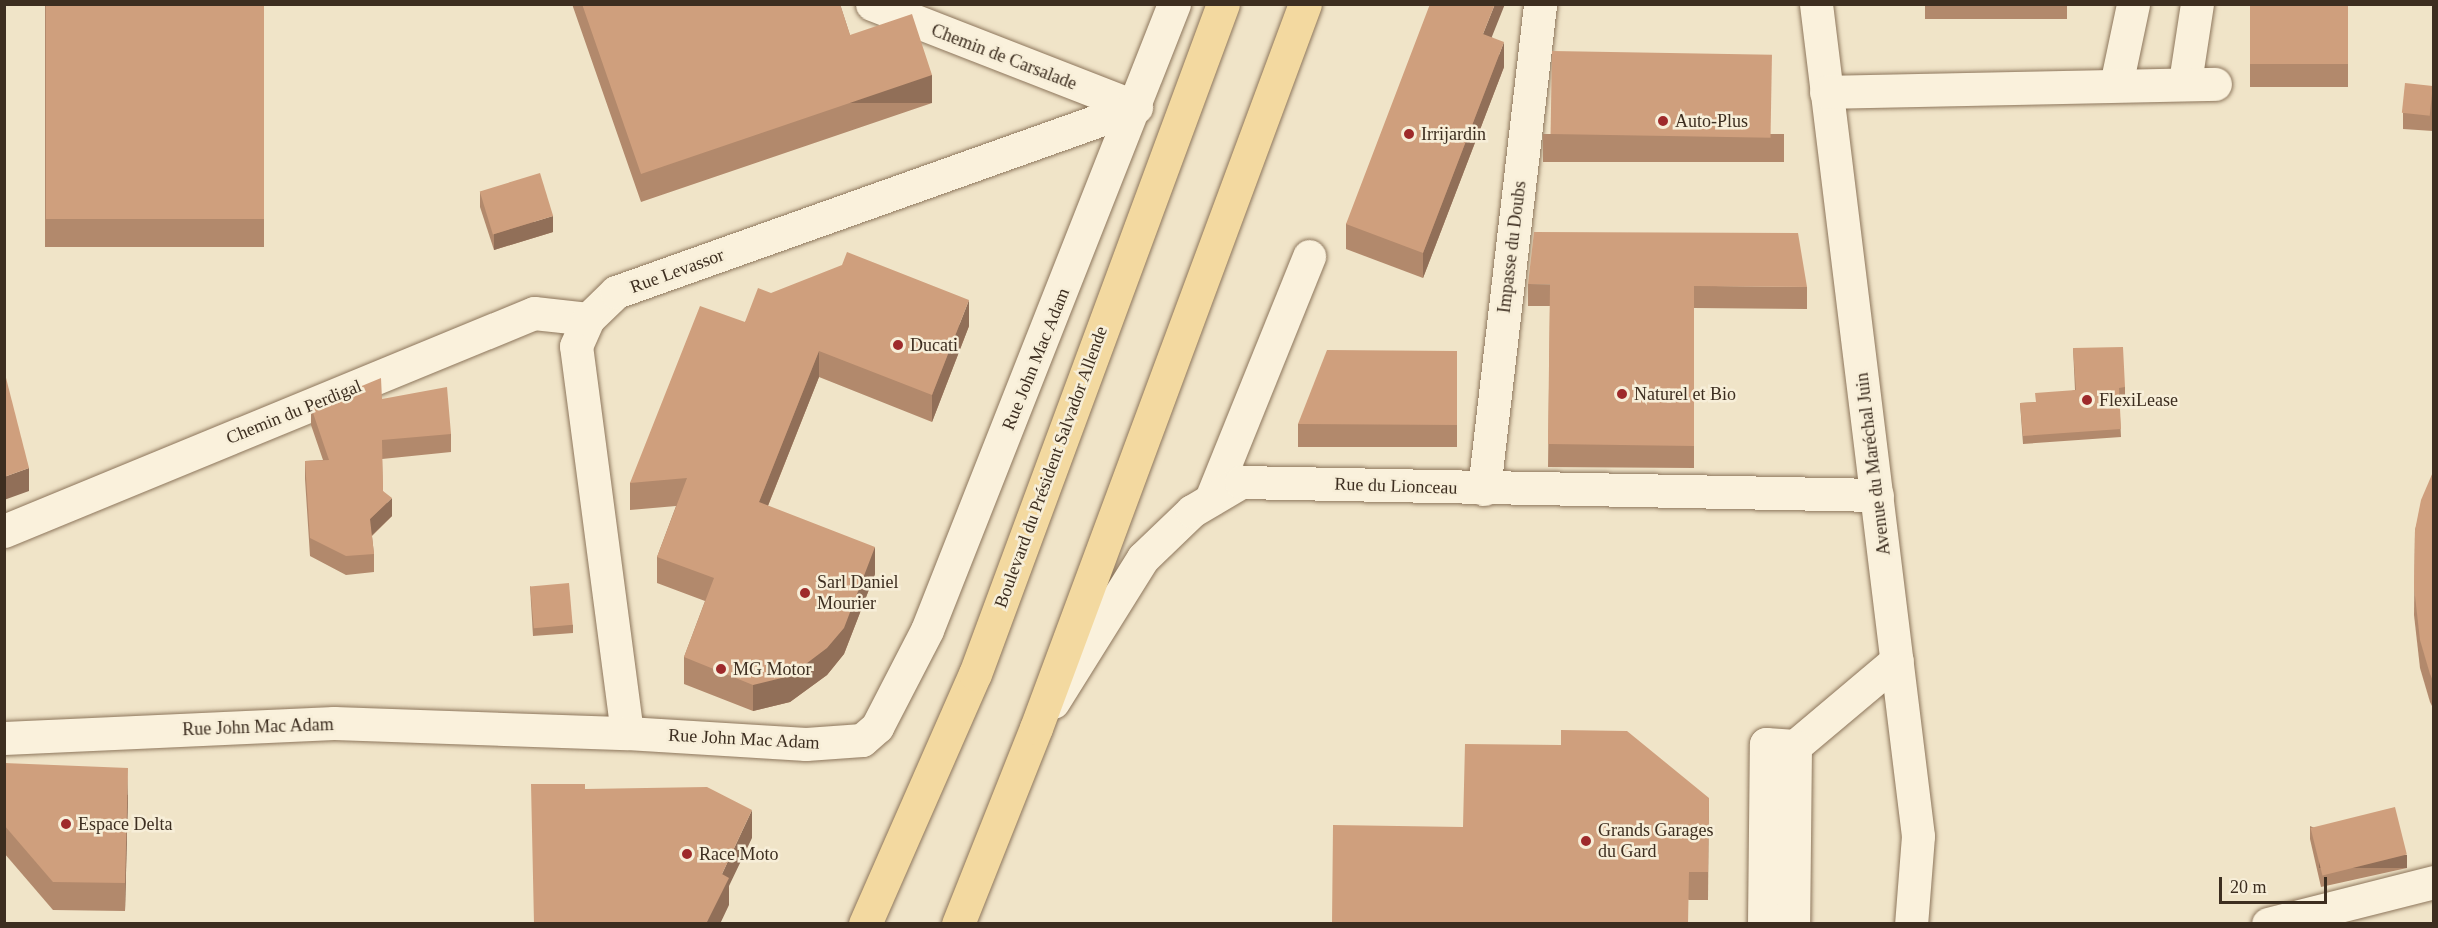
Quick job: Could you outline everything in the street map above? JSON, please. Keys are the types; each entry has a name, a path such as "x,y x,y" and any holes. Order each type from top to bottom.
{"main road":[{"name":"Boulevard du Président Salvador Allende","path":"865,924 975,674 1223,4"},
{"path":"958,924 1036,728 1305,4"}],"street":[{"name":"Chemin de Carsalade","path":"872,4 1136,107"},
{"name":"Rue John Mac Adam","path":"4,738 334,723 627,733 806,744 862,740 877,728 927,630 1136,107 1174,4"},
{"name":"Impasse du Doubs","path":"1484,489 1540,4"},
{"name":"Avenue du Maréchal Juin","path":"1816,4 1918,836 1911,924"},
{"path":"2116,85 2133,4"},
{"path":"1826,92 2200,83 2197,4"},
{"name":"Rue Levassor","path":"627,733 576,346 588,319 616,292 1136,107"},
{"path":"1211,499 1309,256"},
{"name":"Chemin du Perdigal","path":"4,531 534,313 588,319"},
{"name":"Rue du Lionceau","path":"1036,728 1143,558 1192,511 1241,482 1484,489 1877,495"},
{"path":"1764,924 1766,744 1795,746 1897,660"},
{"path":"1793,924 1795,746"},
{"path":"2268,924 2433,882"}],"building":[{"path":"46,4 264,4 264,219 46,219"},
{"path":"582,4 840,4 850,35 912,14 932,75 641,174"},
{"path":"1430,4 1495,4 1483,34 1504,42 1423,253 1346,224"},
{"path":"2250,4 2348,4 2348,64 2250,64"},
{"name":"Auto-Plus","path":"1552,51 1772,55 1771,138 1551,134"},
{"path":"2405,83 2433,86 2430,116 2402,113"},
{"path":"540,173 553,216 493,234 480,191"},
{"path":"1534,232 1798,233 1807,287 1694,286 1694,446 1548,444 1550,284 1528,284"},
{"path":"847,252 969,300 932,395 819,351 759,502 875,547 844,628 827,648 790,676 753,685 684,657 714,578 657,557 687,478 630,483 700,306 745,322 758,288 771,293 842,265"},
{"name":"FlexiLease","path":"2123,347 2125,387 2119,388 2121,429 2023,436 2020,403 2036,402 2035,393 2076,390 2073,348"},
{"path":"1327,350 1457,351 1457,425 1298,424"},
{"path":"4,370 29,468 4,477"},
{"path":"381,378 382,399 447,387 451,434 382,440 383,491 392,498 370,519 374,554 346,556 310,538 305,461 329,460 311,407"},
{"path":"2433,472 2433,681 2420,640 2414,587 2415,530 2421,500"},
{"path":"569,583 573,625 534,628 530,586"},
{"name":"Grands Garages du Gard","path":"1561,730 1627,731 1709,798 1708,872 1689,872 1688,924 1332,924 1333,825 1463,827 1465,744 1561,745"},
{"name":"Espace Delta","path":"4,763 128,768 125,883 53,882 4,825"},
{"path":"531,784 585,784 585,789 707,787 752,810 722,874 729,878 706,924 534,924"},
{"path":"2395,807 2407,855 2322,876 2311,828"}],"place":[{"name":"Auto-Plus","path":"1663,121"},
{"name":"Irrijardin","path":"1409,134"},
{"name":"Ducati","path":"898,345"},
{"name":"Naturel et Bio","path":"1622,394"},
{"name":"FlexiLease","path":"2087,400"},
{"name":"Sarl Daniel Mourier","path":"805,593"},
{"name":"MG Motor","path":"721,669"},
{"name":"Espace Delta","path":"66,824"},
{"name":"Grands Garages du Gard","path":"1586,841"},
{"name":"Race Moto","path":"687,854"}]}
